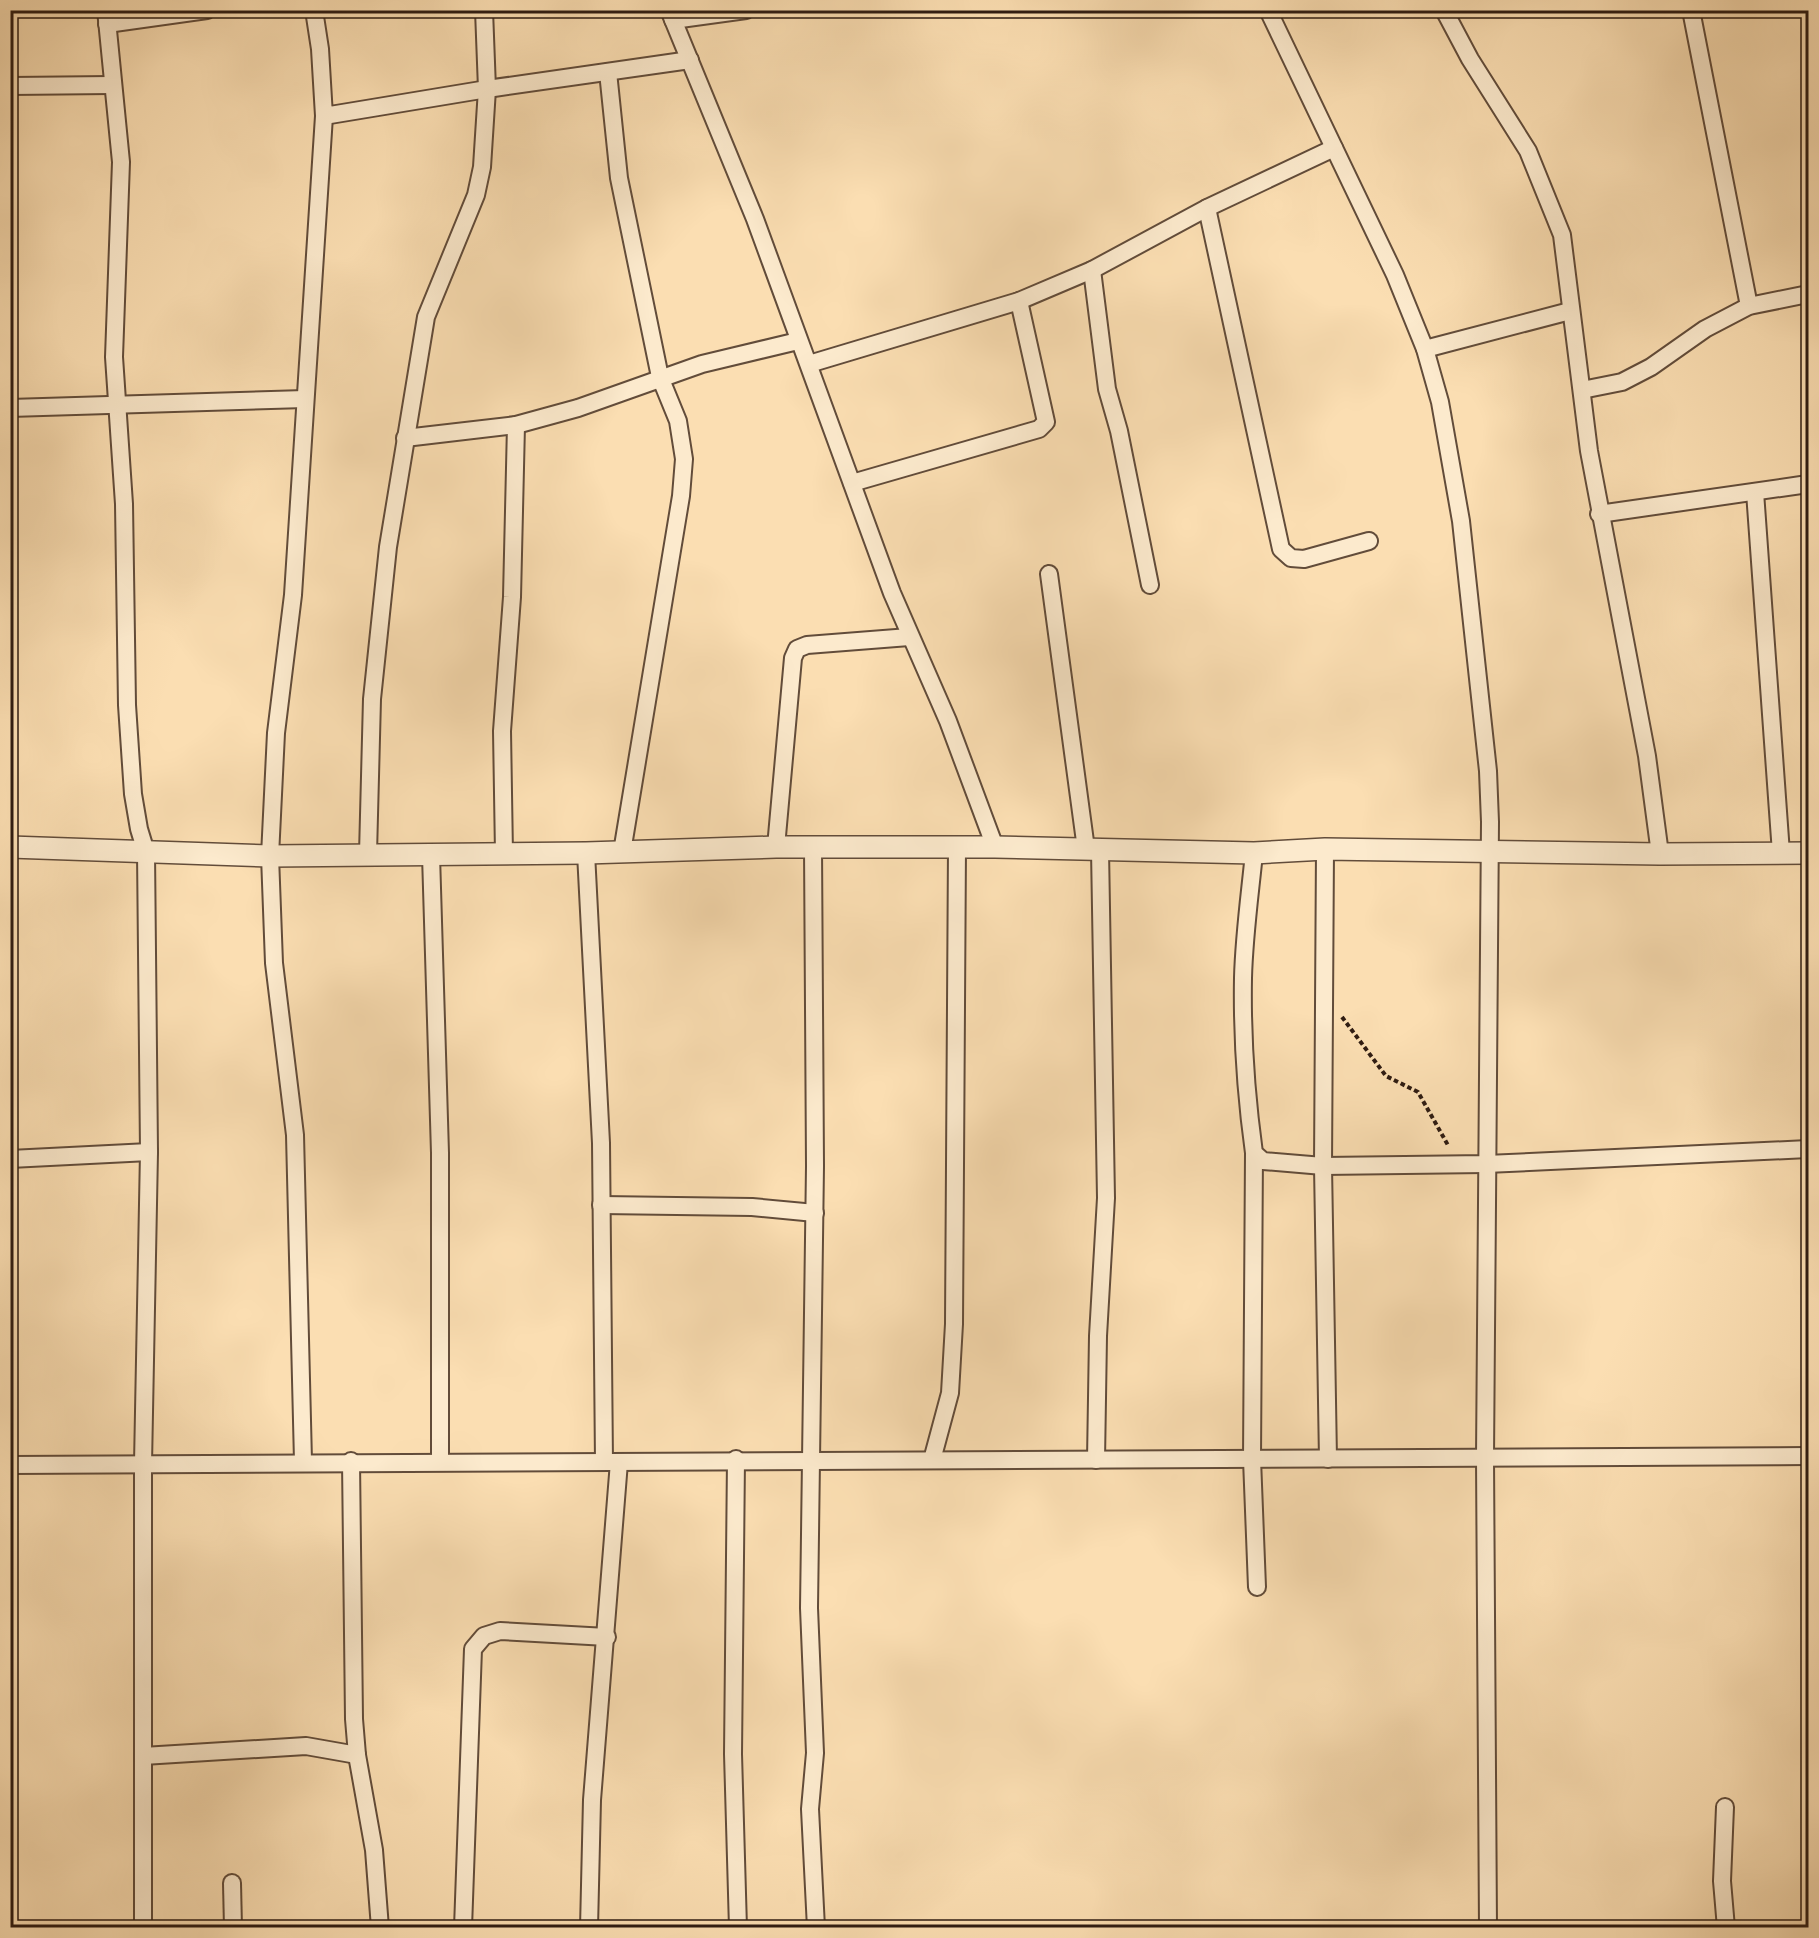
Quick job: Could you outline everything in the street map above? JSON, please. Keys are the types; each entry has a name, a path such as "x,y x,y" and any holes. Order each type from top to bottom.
{"street":[{"path":"143,1928 143,1464 149,1152 146,852 139,829 130,761 119,404 114,357 121,162 106,17 207,10"},
{"path":"303,1461 295,1135 274,963 270,855 276,733 293,595 324,116 320,49 314,10"},
{"path":"368,854 369,759 376,646 405,438 426,317 476,195 483,167 487,89 484,10"},
{"path":"746,10 671,15 755,219 909,637 948,721 994,847"},
{"path":"1268,10 1395,275 1425,349 1440,402 1461,521 1488,771 1490,851 1485,1458 1488,1928"},
{"path":"1444,10 1470,59 1528,151 1562,235 1570,311 1599,514 1647,756 1660,854"},
{"path":"1691,10 1749,306"},
{"path":"324,116 487,89 690,60"},
{"path":"608,72 619,178 660,377 678,421 684,459 681,496 622,852"},
{"path":"10,86 112,85"},
{"path":"809,364 1019,301 1092,270 1208,208 1334,148"},
{"path":"1208,208 1281,549 1291,558 1304,559 1369,541"},
{"path":"1092,270 1107,389 1119,431 1150,585"},
{"path":"1582,390 1613,384 1641,372 1673,353 1705,329 1749,306 1809,294"},
{"path":"852,483 1039,429 1046,422 1019,301"},
{"path":"1425,349 1570,311"},
{"path":"405,438 516,425 578,408 660,377 798,340"},
{"path":"10,408 305,399"},
{"path":"504,854 502,731 512,607 516,425"},
{"path":"1599,514 1809,484"},
{"path":"1755,492 1781,853"},
{"path":"1049,574 1093,849 1106,1198 1098,1336 1096,1460"},
{"path":"776,847 793,658 797,649 807,645 909,637"},
{"path":"10,848 270,855 586,854 776,847 994,847 1254,853 1325,849 1660,854 1809,853"},
{"path":"813,847 815,1213 809,1608 815,1753 810,1809 816,1928"},
{"path":"932,1460 950,1393 954,1324 957,847"},
{"path":"1325,849 1323,1166 1328,1459"},
{"path":"1254,853 1243,976 1248,1109 1254,1153 1252,1459 1257,1587"},
{"path":"586,854 600,1143 611,1462 607,1637 592,1800 589,1928"},
{"path":"431,855 440,1154 440,1461"},
{"path":"1254,1153 1263,1161 1323,1166 1486,1164 1809,1149"},
{"path":"10,1159 149,1152"},
{"path":"601,1205 752,1207 815,1213"},
{"path":"10,1465 303,1461 611,1462 736,1459 1096,1460 1809,1456"},
{"path":"736,1459 733,1754 738,1928"},
{"path":"351,1461 354,1719 357,1755 374,1850 380,1928"},
{"path":"463,1928 473,1649 484,1636 500,1631 607,1637"},
{"path":"143,1756 306,1746 357,1755"},
{"path":"1725,1807 1722,1881 1726,1928"},
{"path":"232,1883 232,1928"}],"path":[{"path":"1324,992 1386,1076 1418,1092 1460,1164"}]}
